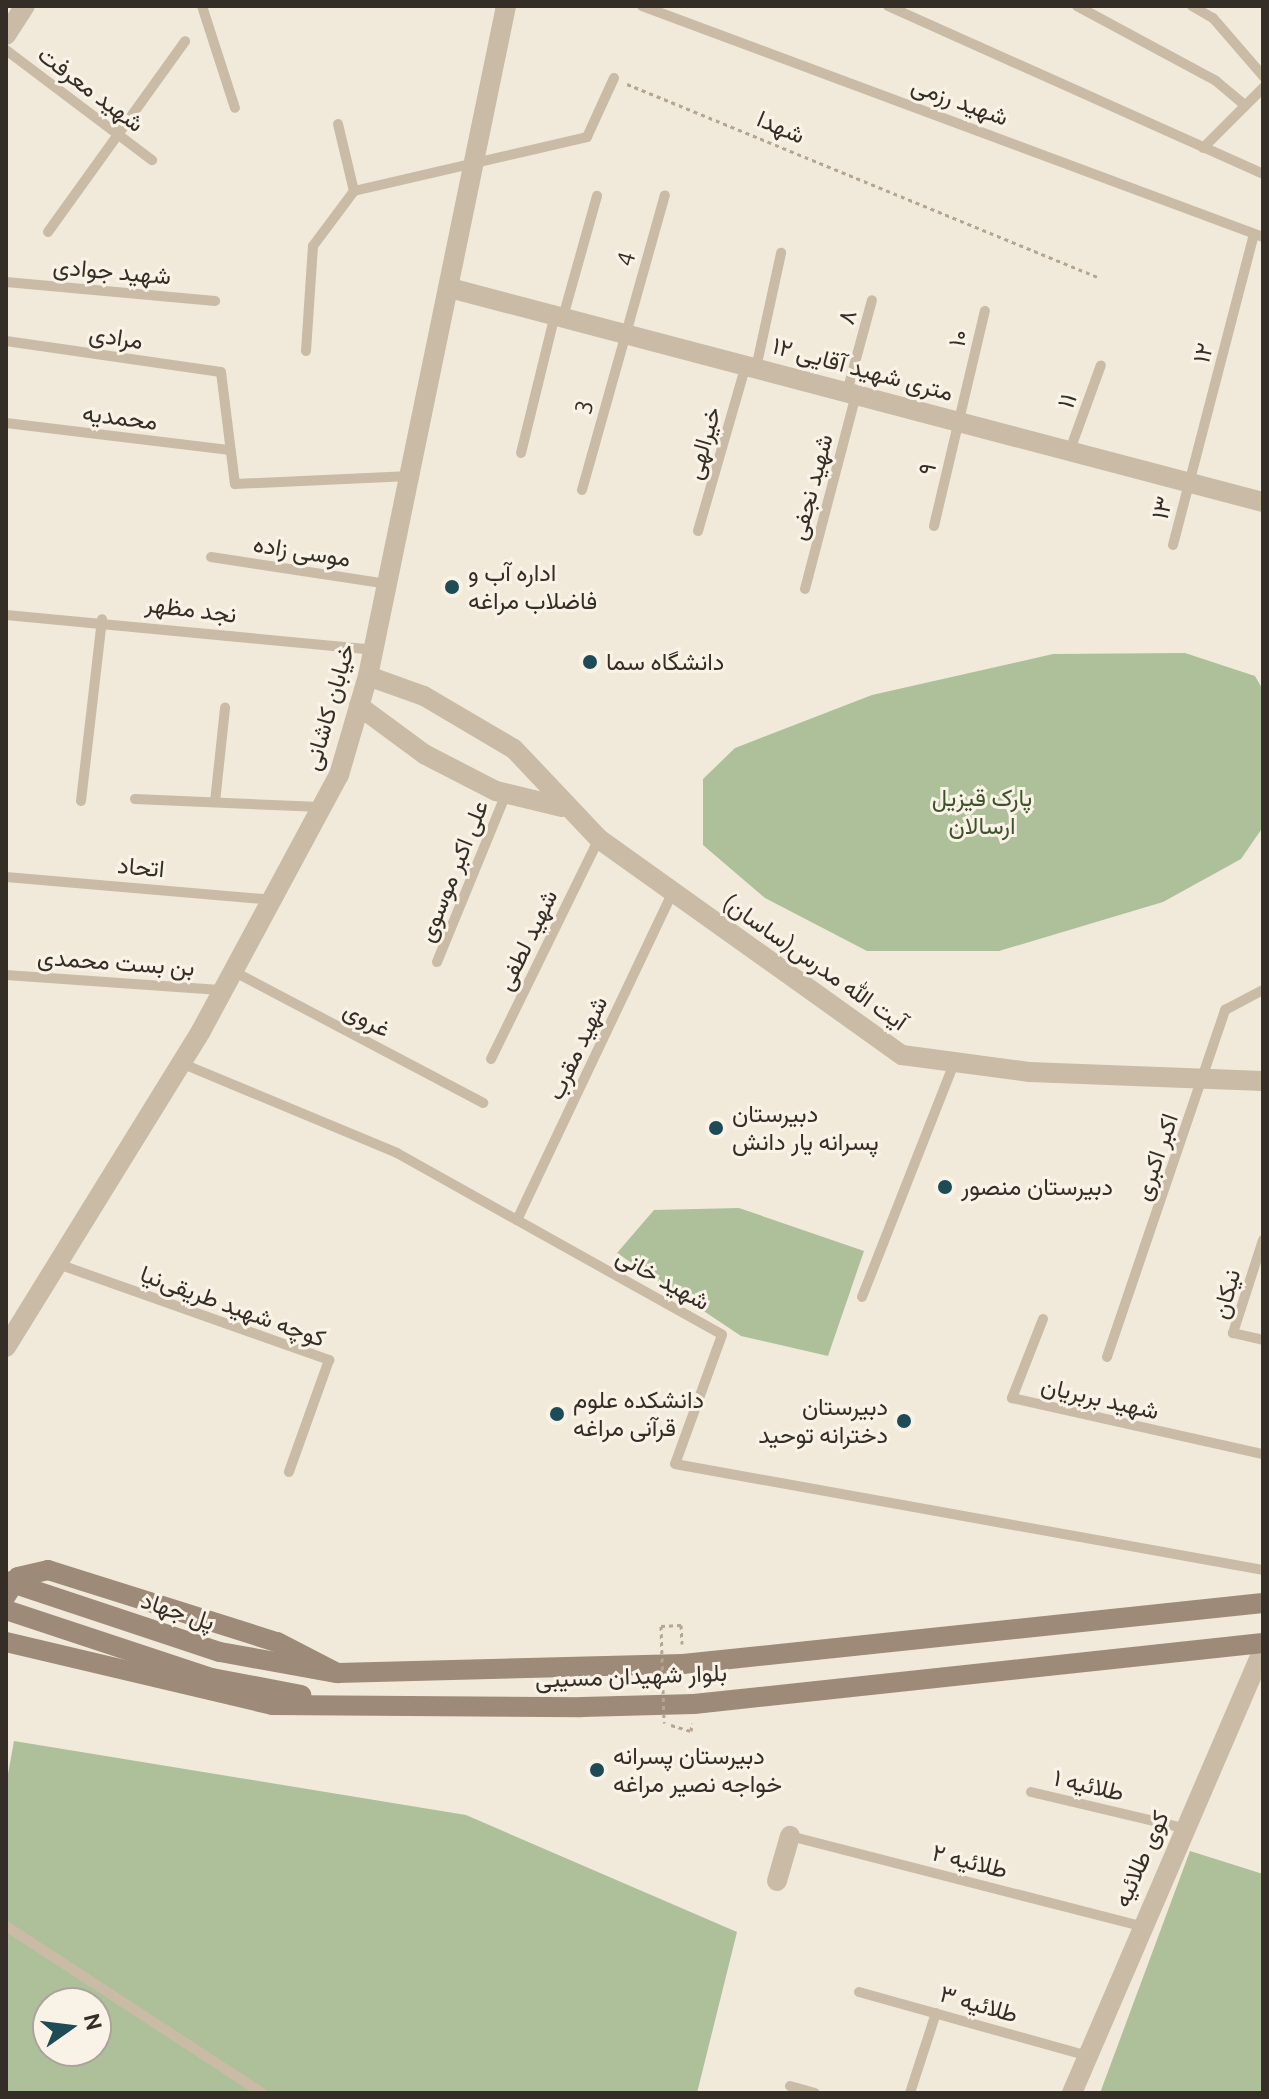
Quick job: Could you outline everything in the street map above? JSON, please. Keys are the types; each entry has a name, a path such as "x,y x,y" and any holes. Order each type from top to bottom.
{"main road":[{"path":"6,1596 18,1577 48,1570 277,1642 337,1673"},
{"name":"پل جهاد","path":"6,1581 220,1652 337,1673"},
{"name":"بلوار شهیدان مسیبی","path":"337,1673 683,1664 1263,1603"},
{"path":"6,1610 212,1678 335,1702"},
{"path":"6,1625 9,1636 36,1652"},
{"name":"بلوار شهیدان مسیبی","path":"6,1642 36,1652 272,1705 335,1702 694,1704 1263,1643"}],"street":[{"path":"6,35 25,6"},
{"name":"خیابان کاشانی","path":"6,1347 223,990 321,807 359,706 368,676 450,288 506,6"},
{"name":"۱۲ متری شهید آقایی","path":"450,288 1263,502"},
{"name":"آیت الله مدرس(ساسان)","path":"368,676 424,696 514,749 562,807 599,839 902,1055 953,1066 1203,1084 1263,1081"},
{"name":"آیت الله مدرس(ساسان)","path":"359,706 424,754 506,794 562,807"},
{"name":"کوی طلائیه","path":"1072,2093 1140,1926 1263,1649"},
{"path":"777,1881 790,1836"}],"lane":[{"path":"202,6 235,108"},
{"name":"شهید رزمی","path":"642,6 1258,236"},
{"path":"888,6 1262,173"},
{"path":"1077,6 1216,81 1245,105"},
{"path":"1192,6 1213,18 1263,76"},
{"path":"48,232 185,41"},
{"name":"شهید معرفت","path":"6,50 152,160"},
{"path":"306,351 313,246 354,191 587,137 614,78"},
{"path":"1203,148 1263,88"},
{"path":"338,124 354,191"},
{"name":"4","path":"625,334 665,195"},
{"path":"521,453 559,316 597,196"},
{"name":"۱۲","path":"1190,482 1258,236"},
{"name":"خیرالهی","path":"698,531 751,367 781,253"},
{"name":"شهید جوادی","path":"6,282 215,301"},
{"name":"۸","path":"852,393 872,300"},
{"name":"۱۰","path":"959,421 985,311"},
{"name":"3","path":"582,490 625,334"},
{"name":"مرادی","path":"6,341 221,372 228,450"},
{"name":"۱۱","path":"1070,450 1101,365"},
{"name":"شهید نجفی","path":"805,589 852,393"},
{"name":"۹","path":"934,526 959,421"},
{"name":"محمدیه","path":"6,423 228,450"},
{"path":"228,450 235,484 410,476"},
{"name":"۱۳","path":"1173,545 1190,482"},
{"name":"موسی زاده","path":"211,557 387,584"},
{"name":"نجد مظهر","path":"6,615 102,619 373,650"},
{"path":"81,801 102,619"},
{"path":"215,802 225,708"},
{"name":"علی اکبر موسوی","path":"437,962 506,794"},
{"path":"135,799 321,807"},
{"name":"شهید لطفی","path":"491,1059 599,839"},
{"name":"اتحاد","path":"6,877 272,900"},
{"name":"شهید مقرب","path":"517,1220 673,892"},
{"name":"غروی","path":"233,971 483,1103"},
{"name":"بن بست محمدی","path":"6,975 223,990"},
{"name":"اکبر اکبری","path":"1107,1357 1203,1084 1225,1010 1263,990"},
{"name":"شهید خانی","path":"181,1063 397,1153 722,1335 675,1464 1263,1570"},
{"path":"862,1297 953,1066"},
{"name":"نیکان","path":"1263,1240 1233,1333 1263,1340"},
{"name":"کوچه شهید طریقی‌نیا","path":"58,1264 329,1360 289,1472"},
{"name":"شهید بربریان","path":"1043,1319 1012,1398 1263,1454"},
{"name":"طلائیه ۱","path":"1031,1792 1183,1828"},
{"name":"طلائیه ۲","path":"790,1836 1140,1926"},
{"path":"6,1926 262,2093"},
{"name":"طلائیه ۳","path":"859,1992 1088,2056"},
{"path":"910,2093 936,2013"},
{"path":"790,2086 815,2093"}],"path":[{"name":"شهدا","path":"614,78 1100,278"},
{"path":"681,1625 661,1626 664,1723 691,1731"}],"green space":[{"name":"پارک قیزیل ارسالان","path":"1185,653 1255,676 1263,690 1263,827 1241,859 1163,902 999,951 867,951 765,898 703,845 703,779 735,748 872,695 1053,654"},
{"path":"739,1208 864,1251 828,1356 741,1336 617,1253 654,1210"},
{"path":"14,1741 466,1815 737,1932 697,2093 6,2093 6,1785"},
{"path":"1190,1851 1263,1874 1263,2093 1100,2093"}],"place":[{"name":"اداره آب و فاضلاب مراغه","path":"452,587"},
{"name":"دانشگاه سما","path":"590,662"},
{"name":"دبیرستان پسرانه یار دانش","path":"716,1128"},
{"name":"دبیرستان منصور","path":"945,1187"},
{"name":"دانشکده علوم قرآنی مراغه","path":"557,1414"},
{"name":"دبیرستان دخترانه توحید","path":"904,1421"},
{"name":"دبیرستان پسرانه خواجه نصیر مراغه","path":"597,1770"}]}
